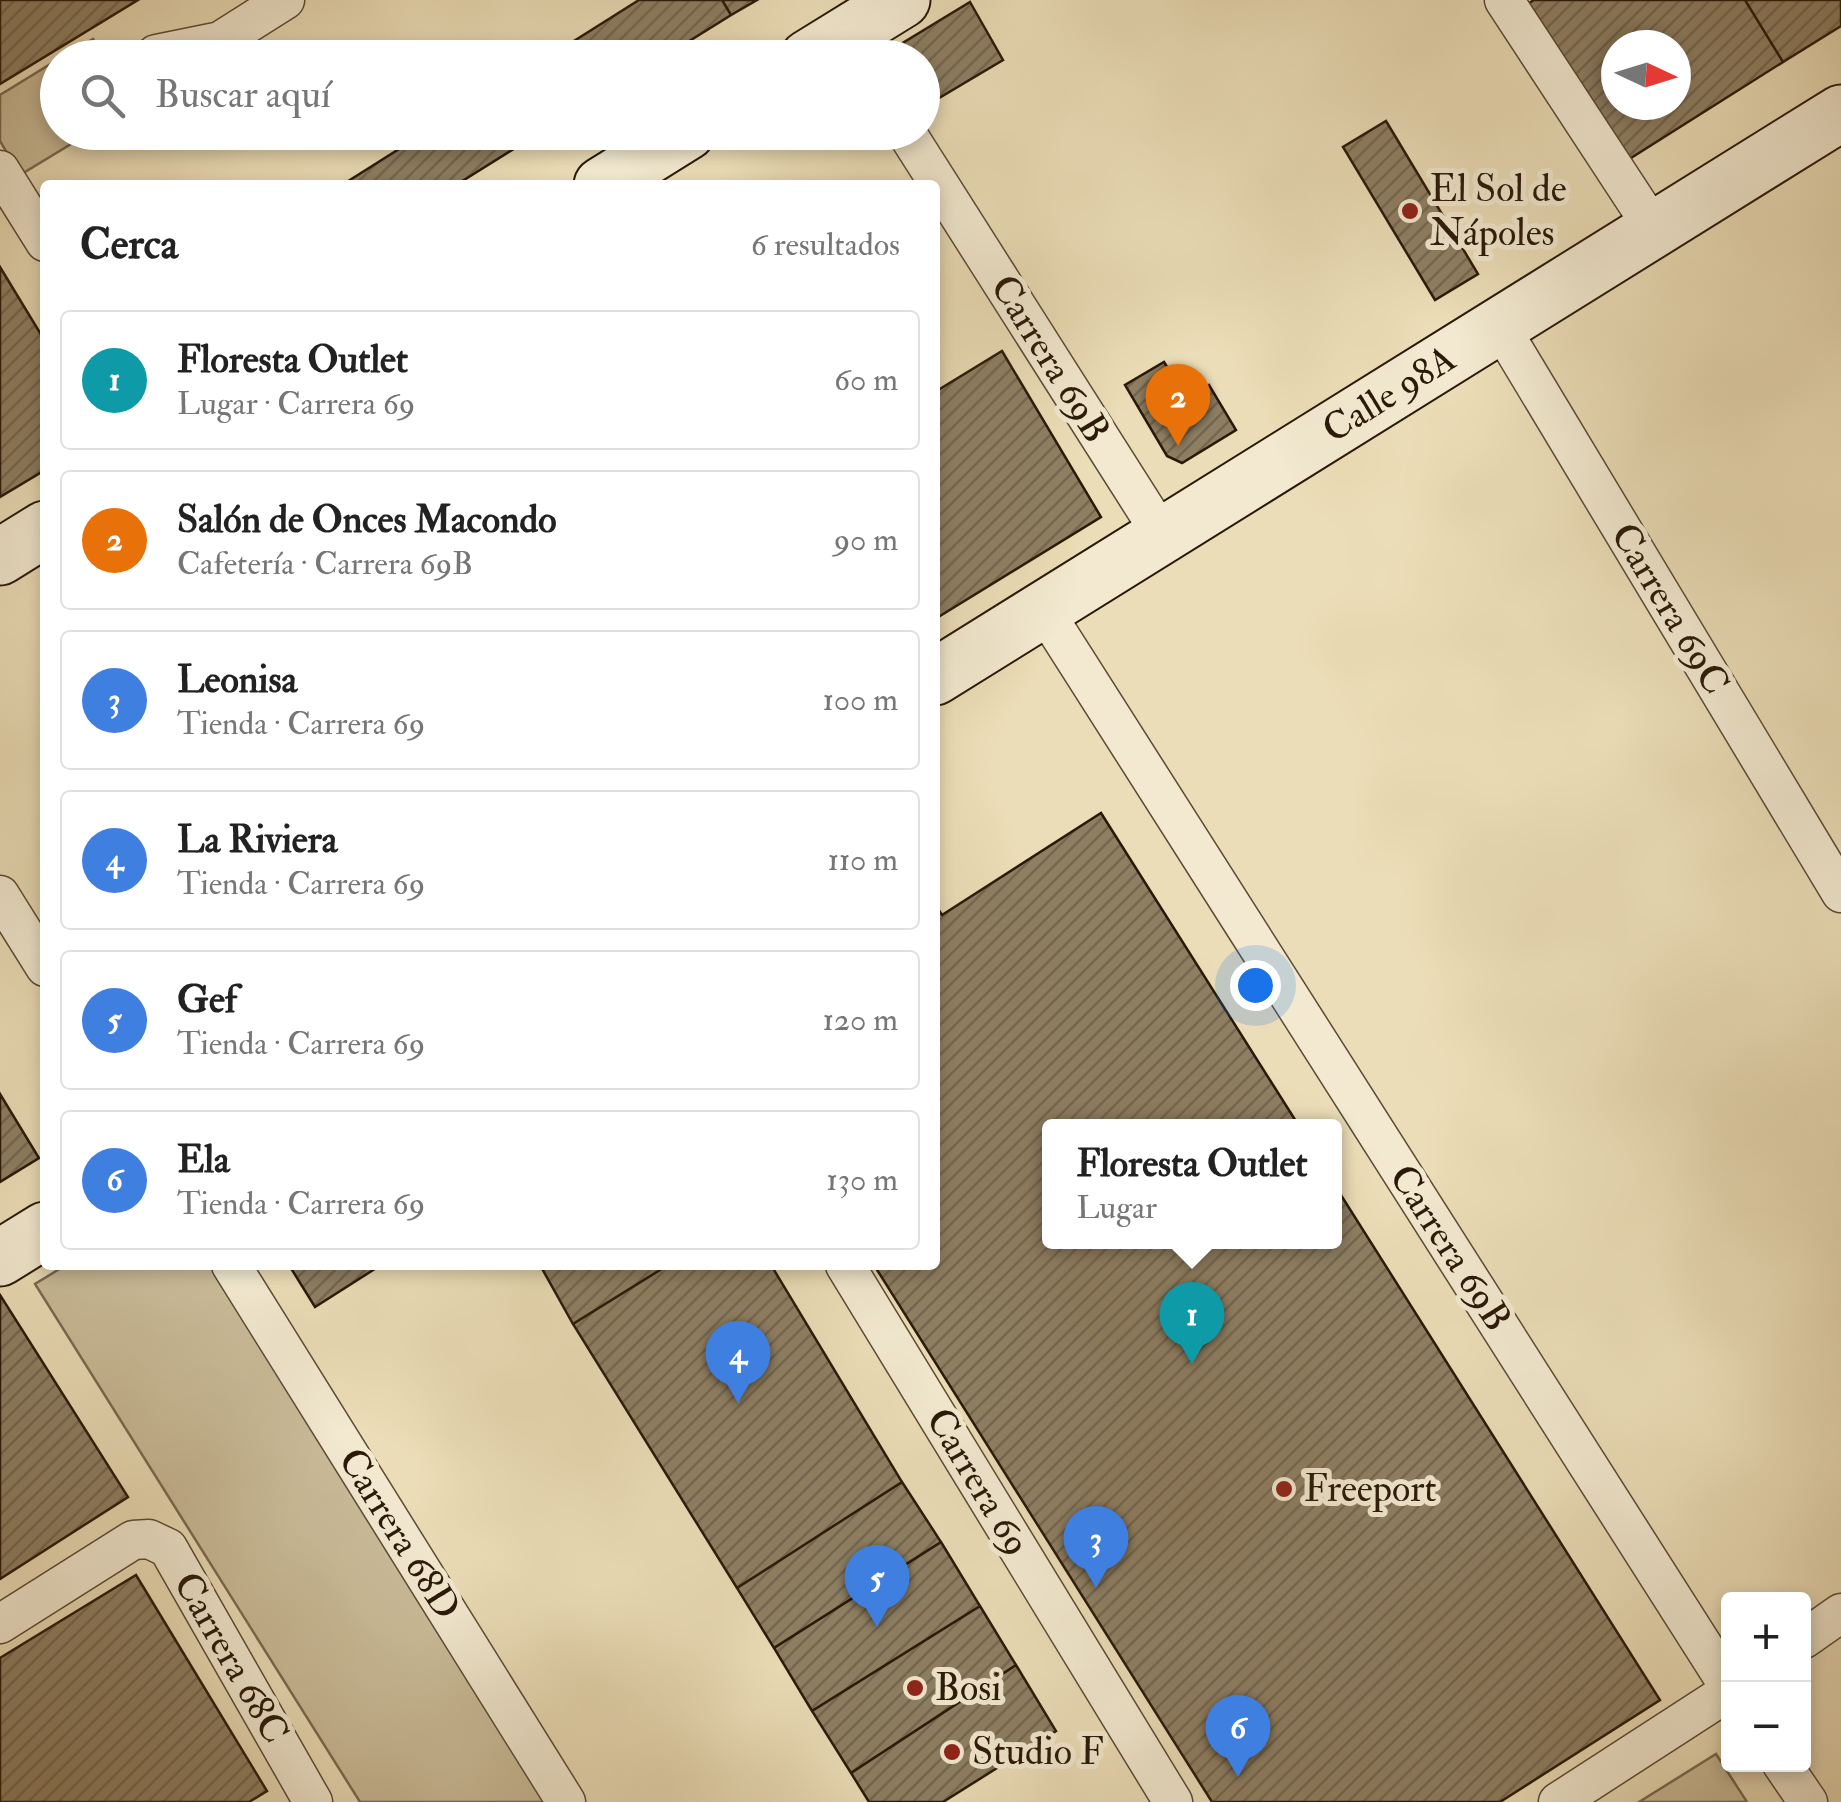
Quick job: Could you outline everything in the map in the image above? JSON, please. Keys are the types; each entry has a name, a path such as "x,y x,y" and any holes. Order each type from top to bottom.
{"street":[{"path":"222,40 285,0"},
{"path":"849,40 902,0"},
{"path":"1504,0 1654,229"},
{"name":"Calle 98A","path":"940,673 1841,112"},
{"path":"610,180 657,150"},
{"name":"Carrera 69B","path":"917,150 936,180"},
{"path":"0,170 40,234"},
{"name":"Carrera 69B","path":"940,186 1162,535"},
{"name":"Carrera 69C","path":"1499,326 1836,875"},
{"path":"0,556 40,532"},
{"name":"Carrera 69B","path":"1043,609 1724,1682"},
{"path":"0,895 40,959"},
{"path":"0,1258 40,1233"},
{"name":"Carrera 68D","path":"234,1270 566,1802"},
{"name":"Carrera 69","path":"848,1270 1173,1802"},
{"name":"Carrera 68C","path":"0,1624 132,1540 149,1539 168,1548 313,1802"},
{"path":"1811,1634 1841,1613"},
{"path":"1558,1802 1721,1693"},
{"path":"1787,1772 1808,1802"}],"shaded area":[{"path":"40,70 40,150 61,150 20,175 0,141 0,95"},
{"path":"58,1270 217,1270 550,1802 360,1802 35,1284"},
{"path":"1716,1754 1721,1772 1728,1772 1747,1802 1639,1802"}],"building":[{"path":"0,0 138,0 72,40 40,40 40,60 0,84"},
{"path":"639,0 722,0 731,15 691,40 576,40"},
{"path":"722,0 757,0 731,15"},
{"path":"1534,0 1745,0 1783,62 1623,163 1526,5"},
{"path":"1745,0 1841,0 1841,26 1783,62"},
{"path":"970,2 1003,60 940,97 940,40 908,40"},
{"name":"El Sol de Nápoles","path":"1386,121 1478,274 1435,300 1343,147"},
{"path":"397,150 512,150 464,180 350,180"},
{"path":"0,267 40,333 40,473 0,497"},
{"path":"1002,351 1101,517 940,616 940,389"},
{"path":"1164,362 1187,399 1209,385 1236,430 1182,463 1167,456 1125,385"},
{"path":"1101,813 1295,1119 1042,1119 1042,1249 1342,1249 1342,1197 1660,1700 1500,1802 1212,1802 877,1270 940,1270 940,912 942,915"},
{"path":"0,1094 39,1158 0,1182"},
{"path":"292,1270 373,1270 315,1307"},
{"path":"543,1270 660,1270 573,1324"},
{"path":"660,1270 774,1270 902,1482 737,1588 573,1324"},
{"path":"0,1295 128,1497 0,1579"},
{"path":"902,1482 941,1542 774,1648 737,1588"},
{"path":"941,1542 980,1606 812,1711 774,1648"},
{"path":"136,1575 267,1791 249,1802 0,1802 0,1658"},
{"name":"Bosi","path":"980,1606 1016,1665 851,1773 812,1711"},
{"name":"Studio F","path":"1016,1665 1056,1731 943,1802 869,1802 851,1773"}],"place":[{"name":"El Sol de Nápoles","path":"1410,211"},
{"name":"Salón de Onces Macondo","path":"1178,446"},
{"name":"Floresta Outlet","path":"1192,1364"},
{"name":"La Riviera","path":"738,1403"},
{"name":"Freeport","path":"1284,1489"},
{"name":"Leonisa","path":"1096,1588"},
{"name":"Gef","path":"877,1627"},
{"name":"Bosi","path":"915,1688"},
{"name":"Studio F","path":"952,1752"},
{"name":"Ela","path":"1238,1777"}]}
